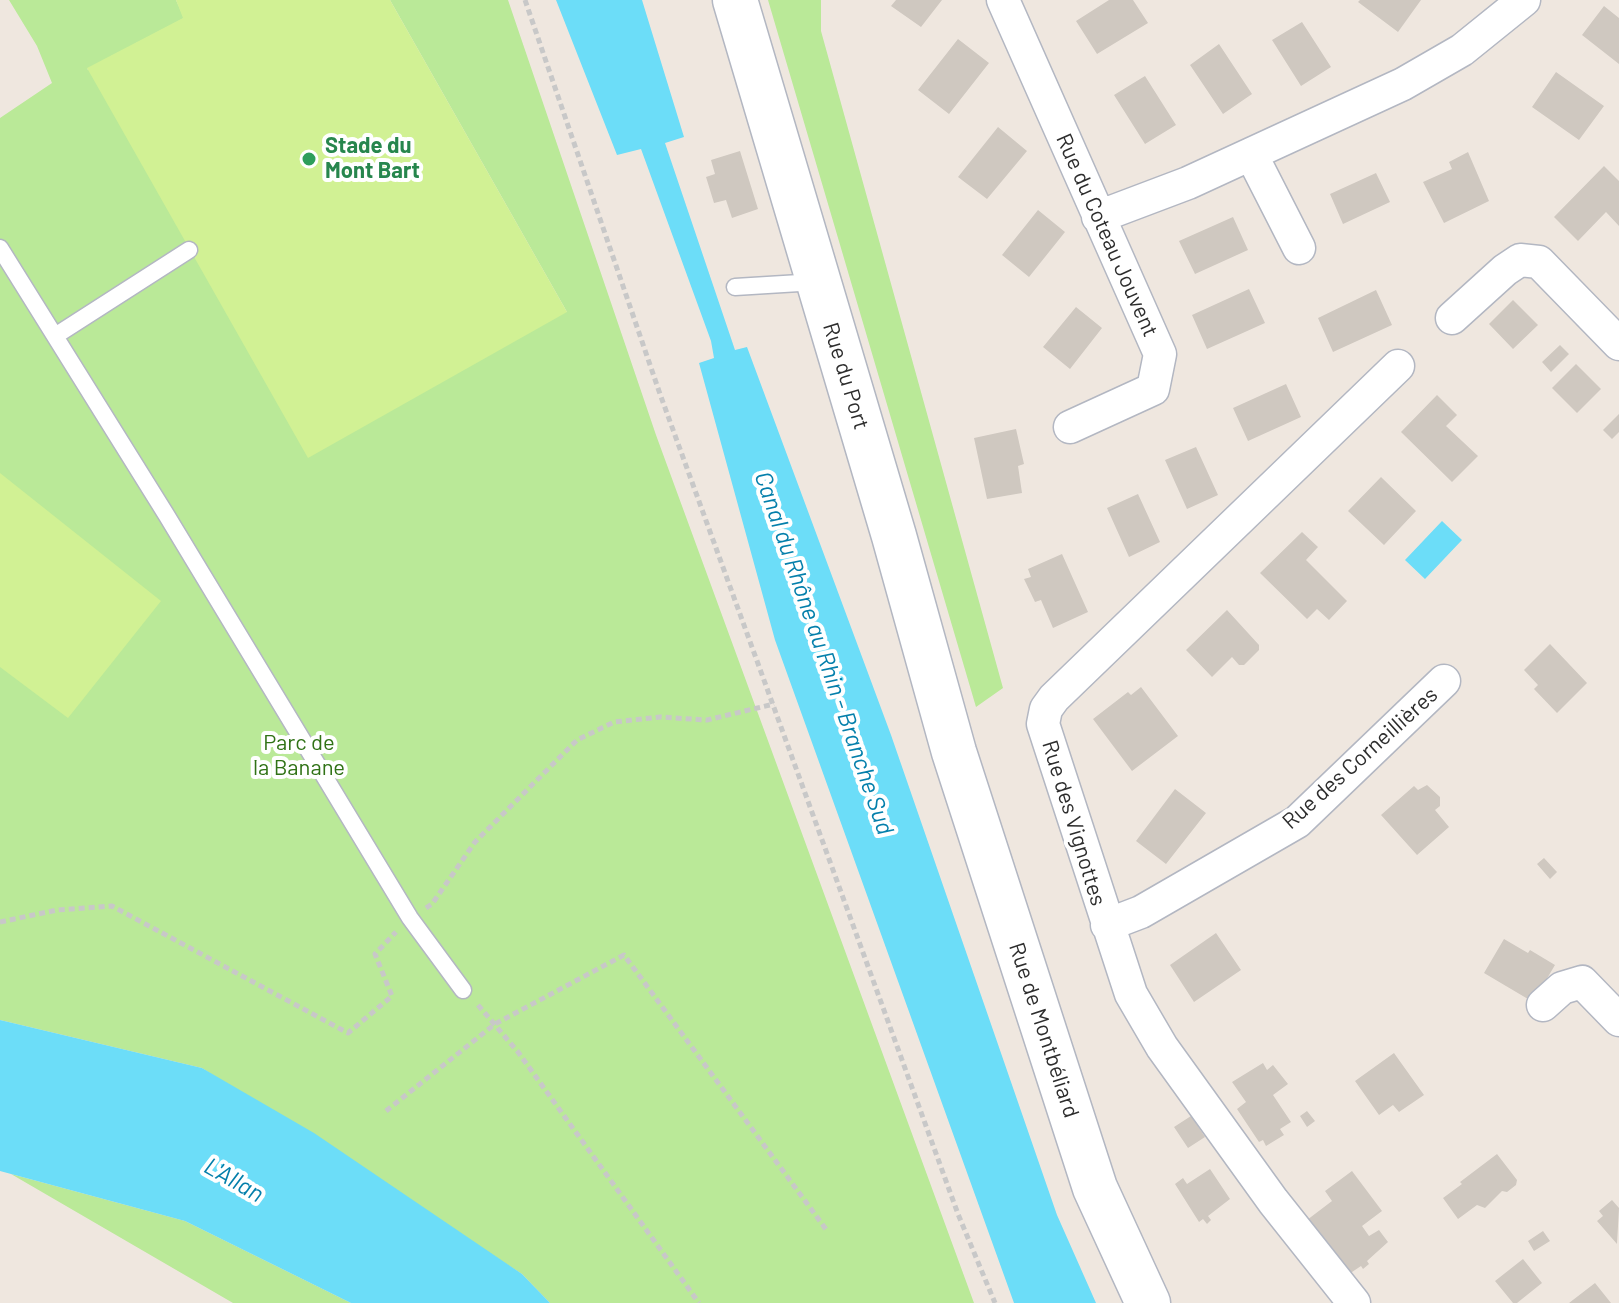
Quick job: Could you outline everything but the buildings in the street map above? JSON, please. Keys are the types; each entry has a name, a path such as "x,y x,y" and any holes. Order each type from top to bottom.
{"main road":[{"name":"Rue du Port","path":"735,0 954,752"},
{"name":"Rue de Montbéliard","path":"954,752 1095,1188 1148,1303"}],"street":[{"name":"Rue du Coteau Jouvent","path":"1003,0 1160,354 1153,389 1070,427"},
{"path":"1098,217 1188,183 1403,84 1462,50 1524,0"},
{"path":"1251,154 1299,248"},
{"path":"1452,318 1512,265 1520,260 1539,262 1619,344"},
{"name":"Rue des Vignottes","path":"1354,1303 1273,1201 1162,1047 1131,994 1043,724 1046,709 1054,698 1398,366"},
{"name":"Rue des Corneillières","path":"1107,925 1141,912 1297,822 1444,681"},
{"path":"1543,1005 1562,988 1582,982 1619,1020"}],"lane":[{"path":"0,248 167,516 410,918 463,990"},
{"path":"55,336 189,250"},
{"path":"735,287 818,282"}],"path":[{"path":"525,0 660,394 958,1214 995,1303"},
{"path":"725,716 774,704"},
{"path":"386,1111 495,1024 624,955 828,1232"},
{"path":"463,990 495,1024 699,1303"}],"green space":[{"name":"Parc de la Banane","path":"9,0 176,0 184,18 87,69 567,312 390,0 508,0 656,435 974,1303 550,1303 522,1274 202,1068 0,1020 0,118 52,83 37,46"},
{"name":"Stade du Mont Bart","path":"176,0 390,0 567,312 308,458 87,68 183,18"},
{"path":"768,0 821,0 821,31 1003,688 976,707"},
{"path":"0,473 161,601 68,718 0,667"},
{"path":"11,1174 185,1221 351,1303 233,1303"}],"water":[{"name":"Canal du Rhône au Rhin - Branche Sud","path":"556,0 642,0 684,137 665,143 735,350 747,347 891,735 1057,1215 1096,1303 1014,1303 775,640 699,363 714,358 711,341 641,149 617,155"},
{"path":"1442,521 1462,540 1425,579 1405,560"},
{"name":"L'Allan","path":"0,1020 202,1068 314,1133 522,1274 550,1303 351,1303 185,1221 0,1171"}],"place":[{"name":"Stade du Mont Bart","path":"309,159"}]}
